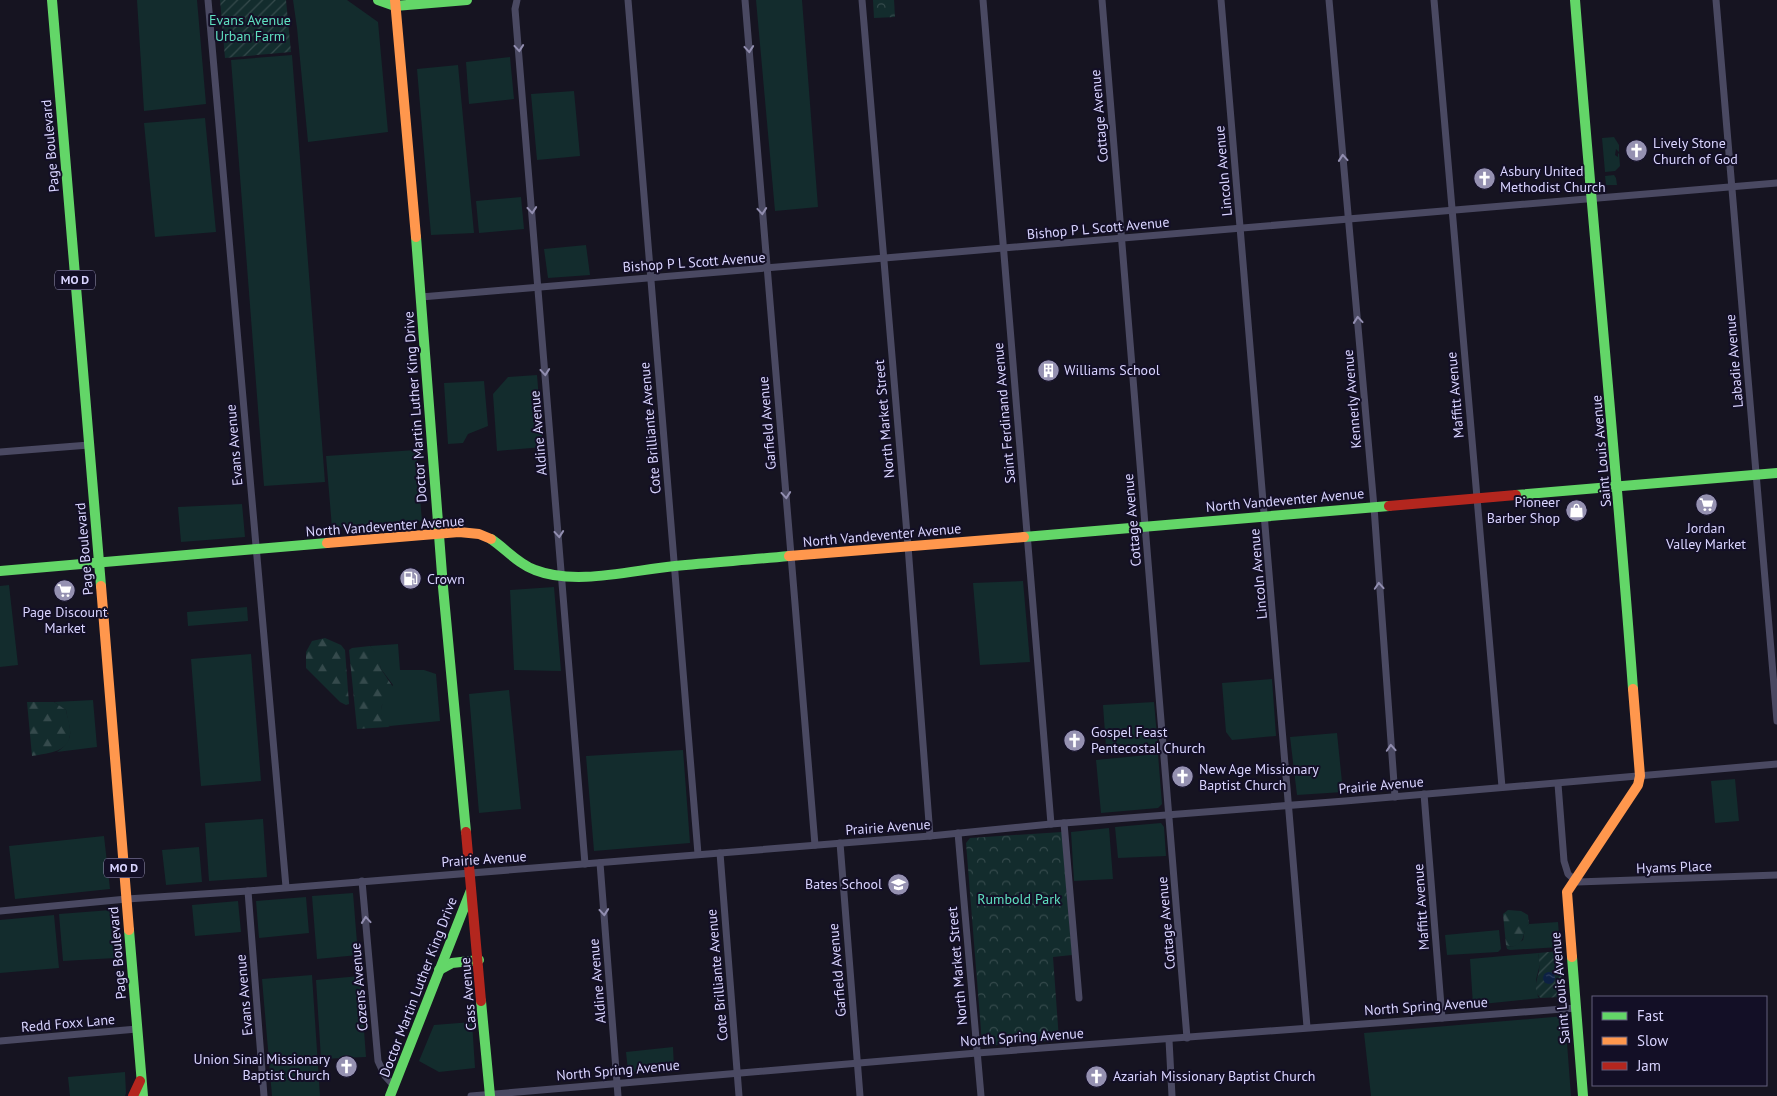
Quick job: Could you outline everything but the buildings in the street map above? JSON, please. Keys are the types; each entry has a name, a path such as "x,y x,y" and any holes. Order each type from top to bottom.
{"main road":[{"name":"Page Boulevard","path":"52,0 143,1096"},
{"path":"378,0 395,3 467,0"},
{"name":"Saint Louis Avenue","path":"1575,0 1591,199 1618,486 1640,776 1638,786 1573,880 1566,896 1583,1096"},
{"name":"Doctor Martin Luther King Drive","path":"395,3 421,298 439,533 470,872"},
{"name":"North Vandeventer Avenue","path":"0,571 439,533 478,534 490,538 534,570 562,576 592,575 791,556 1777,473"},
{"name":"Cass Avenue","path":"470,872 490,1095"},
{"name":"Doctor Martin Luther King Drive","path":"390,1096 472,889"},
{"path":"439,970 456,962 479,960"},
{"path":"133,1096 141,1078"}],"street":[{"name":"Evans Avenue","path":"208,0 286,887"},
{"name":"Aldine Avenue","path":"517,0 515,9 585,864"},
{"name":"Cote Brilliante Avenue","path":"628,0 698,854"},
{"name":"Garfield Avenue","path":"745,0 815,845"},
{"name":"North Market Street","path":"862,0 908,546 930,836"},
{"name":"Saint Ferdinand Avenue","path":"983,0 1002,249 1051,824"},
{"name":"Cottage Avenue","path":"1102,0 1187,1038"},
{"name":"Lincoln Avenue","path":"1221,0 1266,516 1307,1028"},
{"name":"Kennerly Avenue","path":"1329,0 1374,507 1395,797"},
{"name":"Maffitt Avenue","path":"1434,0 1502,787"},
{"name":"Labadie Avenue","path":"1716,0 1777,720"},
{"name":"Bishop P L Scott Avenue","path":"421,298 1777,183"},
{"path":"0,452 89,445"},
{"name":"Prairie Avenue","path":"0,911 127,899 930,836 1051,824 1558,784 1777,764"},
{"path":"1558,784 1564,861 1566,869 1573,880"},
{"name":"Maffitt Avenue","path":"1424,794 1442,1018"},
{"path":"1064,823 1079,998"},
{"name":"North Market Street","path":"958,833 981,1096"},
{"name":"Garfield Avenue","path":"840,843 860,1096"},
{"name":"Cote Brilliante Avenue","path":"720,853 739,1096"},
{"name":"Aldine Avenue","path":"600,863 618,1096"},
{"name":"Hyams Place","path":"1573,880 1589,883 1777,875"},
{"name":"Cozens Avenue","path":"362,881 378,1062 385,1076 394,1086"},
{"name":"Evans Avenue","path":"248,891 264,1096"},
{"name":"North Spring Avenue","path":"471,1096 977,1053 1576,1008"},
{"name":"Redd Foxx Lane","path":"0,1041 137,1029"},
{"path":"1169,1040 1172,1096"}],"green space":[{"path":"137,0 197,0 206,104 144,111"},
{"name":"Evans Avenue Urban Farm","path":"220,0 286,0 291,52 225,58"},
{"path":"293,0 347,0 378,22 388,132 308,142"},
{"path":"756,0 802,0 818,207 775,211"},
{"path":"873,0 894,0 895,17 874,18"},
{"path":"292,55 325,482 264,486 231,60"},
{"path":"510,57 514,99 469,104 466,62"},
{"path":"458,65 474,233 431,235 417,69"},
{"path":"574,91 580,156 537,160 531,94"},
{"path":"205,118 216,232 155,237 144,123"},
{"path":"1614,137 1619,145 1619,152 1616,149 1615,155 1618,157 1619,153 1620,166 1615,171 1605,172 1602,138"},
{"path":"1614,175 1617,185 1606,185 1605,176"},
{"path":"521,197 524,229 479,233 476,201"},
{"path":"586,245 590,275 548,278 544,249"},
{"path":"537,375 543,447 497,451 493,394 508,377"},
{"path":"484,381 488,426 468,434 463,443 448,444 444,383"},
{"path":"416,450 422,521 332,528 326,456"},
{"path":"242,504 245,537 181,542 178,507"},
{"path":"1023,581 1030,662 980,665 973,583"},
{"path":"9,585 18,665 0,667 0,586"},
{"path":"554,587 561,671 514,670 510,590"},
{"path":"247,607 248,621 188,626 187,612"},
{"path":"325,638 341,645 345,650 349,704 346,705 340,702 306,668 306,652 312,641"},
{"path":"398,644 400,670 424,670 436,674 440,721 390,726 384,721 381,712 383,702 393,685 381,669 377,655 370,646"},
{"path":"370,646 378,655 381,669 395,690 390,700 382,705 381,710 382,716 390,726 357,729 349,650"},
{"path":"251,654 261,781 201,786 191,659"},
{"path":"1272,679 1276,736 1232,740 1226,732 1222,683"},
{"path":"509,690 521,809 479,813 469,694"},
{"path":"93,700 97,747 57,752 67,742 70,728 66,710 54,702"},
{"path":"27,702 54,702 66,710 70,737 63,747 52,752 32,756"},
{"path":"1154,702 1158,747 1108,750 1106,747 1103,705"},
{"path":"1337,733 1343,792 1297,795 1290,737"},
{"path":"683,750 690,843 594,851 586,756"},
{"path":"1158,754 1162,804 1158,808 1101,813 1096,760"},
{"path":"1735,779 1739,821 1715,823 1711,781"},
{"path":"263,819 267,877 209,881 205,823"},
{"path":"1161,823 1164,827 1166,856 1118,858 1115,827"},
{"path":"1109,828 1113,879 1074,881 1071,832"},
{"name":"Rumbold Park","path":"1062,832 1072,955 1053,957 1059,1040 985,1046 982,1043 966,843 970,838"},
{"path":"104,836 110,889 15,899 9,846"},
{"path":"199,847 202,882 166,885 162,850"},
{"path":"353,893 358,955 317,959 312,896"},
{"path":"306,897 309,933 259,938 256,901"},
{"path":"238,901 241,932 195,936 192,905"},
{"path":"111,910 115,958 63,961 59,914"},
{"path":"1508,910 1521,911 1528,915 1529,924 1522,940 1512,947 1506,945 1503,914"},
{"path":"54,915 59,968 0,973 0,920"},
{"path":"1558,922 1560,947 1507,949 1506,945 1512,947 1523,940 1525,928 1529,924"},
{"path":"1499,930 1501,949 1498,952 1447,955 1445,935"},
{"path":"1560,951 1560,959 1557,962 1561,970 1562,981 1558,987 1563,990 1563,994 1560,995 1561,997 1541,998 1536,989 1539,969 1538,953"},
{"path":"1538,953 1540,964 1536,980 1538,997 1541,998 1473,1005 1470,959"},
{"path":"312,975 320,1096 272,1096 262,979"},
{"path":"360,976 366,1057 321,1059 316,980"},
{"path":"1565,1016 1571,1096 1371,1096 1364,1033"},
{"path":"472,1022 475,1068 439,1072 419,1061 434,1025"},
{"path":"673,1047 674,1068 628,1071 626,1052"},
{"path":"125,1072 125,1096 70,1096 68,1077"}],"water":[{"path":"1551,972 1554,973 1554,983 1547,984 1544,983 1543,976 1544,973"}],"traffic: fast":[{"path":"52,0 101,586"},
{"path":"378,0 395,6 467,0"},
{"path":"1575,0 1633,689"},
{"path":"416,237 443,587 466,832"},
{"path":"1516,495 1777,473"},
{"path":"1024,537 1389,506"},
{"path":"491,539 518,560 535,570 551,575 568,577 604,576 675,566 789,556"},
{"path":"0,571 327,543"},
{"path":"390,1096 471,890"},
{"path":"129,930 143,1096"},
{"path":"1572,957 1583,1096"},
{"path":"439,970 452,963 479,960"},
{"path":"481,1001 490,1096"}],"traffic: slow":[{"path":"395,0 416,237"},
{"path":"327,543 459,532 479,534 491,539"},
{"path":"789,556 1024,537"},
{"path":"101,586 129,930"},
{"path":"1572,957 1567,892 1638,785 1640,776 1633,689"}],"traffic: jam":[{"path":"1389,506 1516,495"},
{"path":"466,832 481,1001"},
{"path":"133,1096 140,1081"}],"place":[{"name":"Lively Stone Church of God","path":"1637,151"},
{"name":"Asbury United Methodist Church","path":"1484,179"},
{"name":"Williams School","path":"1048,370"},
{"name":"Jordan Valley Market","path":"1706,505"},
{"name":"Pioneer Barber Shop","path":"1576,510"},
{"name":"Crown","path":"411,579"},
{"name":"Page Discount Market","path":"65,590"},
{"name":"Gospel Feast Pentecostal Church","path":"1075,740"},
{"name":"New Age Missionary Baptist Church","path":"1183,777"},
{"name":"Bates School","path":"898,884"},
{"name":"Union Sinai Missionary Baptist Church","path":"346,1067"},
{"name":"Azariah Missionary Baptist Church","path":"1097,1076"}]}
